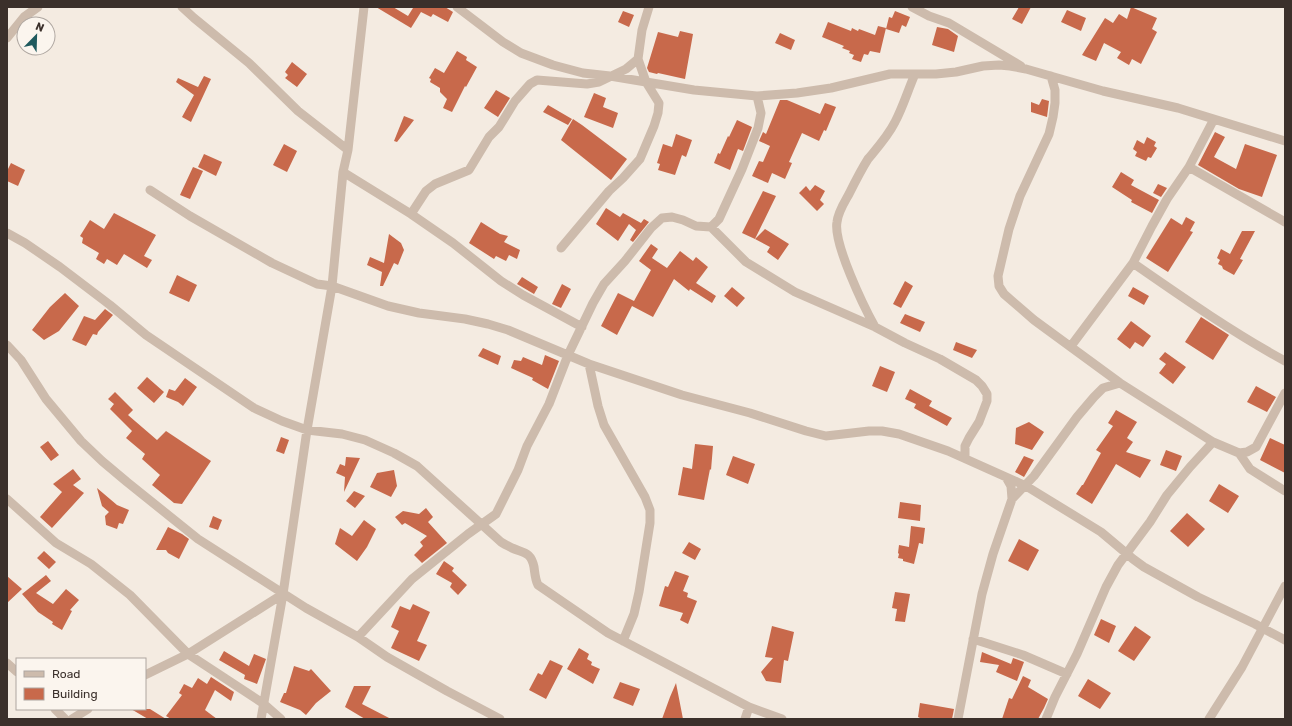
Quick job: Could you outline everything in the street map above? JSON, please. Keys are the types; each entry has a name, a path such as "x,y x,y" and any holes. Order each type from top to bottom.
{"street":[{"path":"7,38 24,17 38,7"},
{"path":"182,7 249,63 298,111 348,150"},
{"path":"261,719 283,594 306,430 332,286 343,172 348,150 364,7"},
{"path":"457,7 503,42 521,53 554,65 583,73 694,90 757,96 797,93 831,88 890,74 936,74 956,72 983,66 999,65 1026,69 1104,91 1178,108 1285,141"},
{"path":"561,248 609,191 640,159 654,126 660,103 646,82 638,59 642,30 649,7"},
{"path":"912,7 929,16 949,23 1026,69"},
{"path":"411,214 426,191 435,184 469,170 489,137 499,127 514,101 530,84 537,80 587,84 599,82 626,69 638,59"},
{"path":"875,327 865,309 848,266 837,235 836,223 842,206 860,172 883,142 895,122 915,74"},
{"path":"1051,76 1055,90 1053,117 1049,134 1020,196 1009,229 998,276 999,286 1004,294 1034,320 1120,383 1213,442 1239,453 1247,452 1256,447 1285,393"},
{"path":"711,227 719,219 742,169 758,128 761,112 757,96"},
{"path":"1071,346 1133,262 1168,199 1189,167 1214,119"},
{"path":"1189,167 1285,222"},
{"path":"343,172 411,214 453,243 501,281 523,295 582,327"},
{"path":"150,190 190,216 272,263 317,284 332,286 419,313 465,319 508,330 589,364 682,395 750,413 819,435 826,436 882,431 899,434 948,451 1026,486 1100,532 1138,564 1285,640"},
{"path":"358,637 412,579 468,534 496,514 505,499 527,446 549,404 568,355 593,303 604,284 625,261 651,228 662,218 672,217 696,226 711,227 746,262 795,292 875,327 940,359 976,380 987,394 987,401 979,422 965,446 965,458"},
{"path":"7,233 25,243 60,267 110,305 146,335 254,408 306,430 342,434 365,440 394,453 417,466 501,542 512,548 523,551 530,556 534,567 535,579 538,585 608,633 749,706 782,719"},
{"path":"1133,262 1217,320 1285,361"},
{"path":"7,345 21,360 46,399 81,441 102,461 198,539 283,594 358,637 387,657 446,691 500,719"},
{"path":"589,364 598,406 604,425 645,497 650,510 650,522 639,592 634,614 623,641"},
{"path":"1012,500 1026,486 1049,457 1077,417 1094,397 1103,388 1120,383"},
{"path":"1046,719 1077,654 1106,587 1126,553 1150,522 1167,495 1190,466 1213,442"},
{"path":"1239,453 1250,469 1285,491"},
{"path":"958,719 982,594 991,560 1012,500 1011,486 1006,477"},
{"path":"7,499 56,543 91,564 130,595 188,654 264,704 281,719"},
{"path":"1209,719 1230,687 1285,586"},
{"path":"146,675 188,654 283,594"},
{"path":"973,639 1023,655 1067,674"},
{"path":"7,663 16,671"},
{"path":"745,719 749,706"},
{"path":"56,710 65,719"},
{"path":"72,719 86,710"}],"building":[{"path":"376,7 393,7 408,16 413,8 412,7 445,7 453,12 448,22 433,14 431,17 421,12 411,28"},
{"path":"1019,7 1031,7 1022,24 1012,19"},
{"path":"1131,7 1157,18 1152,29 1157,32 1141,64 1132,59 1129,65 1117,58 1121,52 1104,43 1096,61 1082,55 1105,18 1113,23 1119,14 1127,19"},
{"path":"1067,10 1086,18 1081,31 1061,22"},
{"path":"623,11 634,15 629,27 618,22"},
{"path":"895,11 910,17 906,27 902,25 899,33 886,29 889,17 892,18"},
{"path":"828,22 851,31 852,28 858,31 859,29 875,35 878,26 886,28 880,53 870,51 868,55 864,54 861,62 852,59 854,55 849,53 850,51 842,48 844,46 822,37"},
{"path":"937,27 948,29 958,36 954,52 932,45"},
{"path":"680,31 693,34 685,79 649,72 647,68 658,32 678,37"},
{"path":"780,33 795,40 791,50 775,43"},
{"path":"457,51 467,57 466,60 477,67 466,87 465,86 452,112 443,108 447,99 440,92 440,88 430,82 431,79 429,78 435,68 444,73"},
{"path":"292,62 307,74 297,87 285,78 288,75 285,72"},
{"path":"204,76 211,79 191,122 182,117 194,95 176,82 178,78 198,87"},
{"path":"496,90 510,98 498,117 484,108"},
{"path":"594,93 606,98 603,107 618,113 613,128 584,117"},
{"path":"1042,99 1049,101 1047,117 1031,112 1031,102 1039,105"},
{"path":"780,100 787,100 820,114 825,103 836,107 826,131 824,130 819,141 802,133 789,162 792,163 785,179 772,173 768,183 752,176 759,161 763,162 770,146 759,141 763,132 766,134"},
{"path":"548,105 572,119 568,125 543,112"},
{"path":"404,116 414,120 397,142 394,141"},
{"path":"573,119 627,159 611,180 561,140"},
{"path":"737,120 752,127 743,151 738,149 730,170 714,163"},
{"path":"1215,132 1225,137 1214,157 1236,169 1245,144 1277,155 1262,197 1239,189 1198,165"},
{"path":"676,134 692,140 686,157 682,155 675,175 658,170 660,164 657,163 663,144 672,147"},
{"path":"1147,137 1156,142 1154,146 1157,148 1151,158 1148,157 1146,161 1135,156 1137,152 1133,149 1137,140 1144,144"},
{"path":"284,144 297,151 287,172 273,165"},
{"path":"204,154 222,162 216,176 198,167"},
{"path":"11,163 25,170 18,186 7,181 7,171"},
{"path":"193,167 203,171 190,199 180,195"},
{"path":"1121,172 1134,180 1131,185 1159,200 1152,213 1131,202 1132,200 1112,187"},
{"path":"1158,184 1167,188 1161,197 1153,193"},
{"path":"815,185 825,191 820,200 824,204 817,211 799,193 806,186 810,191"},
{"path":"763,191 776,196 755,239 742,233"},
{"path":"606,208 623,219 620,217 623,213 641,223 644,219 649,222 633,242 630,240 636,230 629,224 618,241 596,224"},
{"path":"114,213 156,235 144,256 152,260 147,268 124,254 117,265 107,259 104,264 96,259 99,253 82,243 83,238 80,236 90,220 104,229"},
{"path":"1186,217 1195,222 1190,231 1193,232 1168,272 1146,258 1171,218 1182,225"},
{"path":"481,222 500,234 508,236 504,242 520,250 517,259 509,255 506,261 496,256 494,259 469,243"},
{"path":"765,229 789,244 778,260 767,252 770,247 755,239"},
{"path":"1242,231 1255,231 1240,259 1243,260 1234,275 1223,269 1222,266 1218,264 1220,260 1217,258 1221,249 1230,254"},
{"path":"389,234 401,243 404,250 398,265 394,263 383,286 380,286 382,272 367,265 370,257 384,263"},
{"path":"651,244 658,249 652,258 667,268 680,251 693,261 696,257 708,267 696,283 716,296 712,303 690,289 689,291 674,279 653,317 632,306 617,335 601,326 618,293 634,301 651,270 639,261"},
{"path":"177,275 197,285 189,302 169,293"},
{"path":"522,277 538,287 534,294 517,284"},
{"path":"905,281 913,286 901,308 893,304"},
{"path":"562,284 571,289 561,308 552,304"},
{"path":"732,287 745,298 737,307 724,296"},
{"path":"1133,287 1149,296 1144,305 1128,296"},
{"path":"65,293 79,306 59,331 44,340 32,330 50,307"},
{"path":"105,309 113,315 97,335 93,334 86,346 72,340 84,316 95,320"},
{"path":"905,314 925,322 920,332 900,323"},
{"path":"1201,317 1229,335 1213,360 1185,342"},
{"path":"1131,321 1151,336 1143,347 1135,342 1130,349 1117,339"},
{"path":"956,342 977,350 972,358 953,350"},
{"path":"483,348 501,356 498,365 478,356"},
{"path":"1165,352 1186,367 1173,384 1159,373 1166,364 1159,359"},
{"path":"545,355 559,361 548,389 532,380 533,378 511,368 514,360 521,361 523,357 542,365"},
{"path":"880,366 895,372 887,392 872,386"},
{"path":"147,377 164,392 154,403 137,388"},
{"path":"185,378 197,387 183,406 166,397 169,389 175,391"},
{"path":"1256,386 1276,397 1267,412 1247,402"},
{"path":"910,389 932,401 929,406 952,418 947,426 914,408 916,404 905,399"},
{"path":"115,392 133,410 128,415 157,440 166,431 211,461 182,504 174,503 152,485 160,475 142,459 145,454 126,438 132,431 110,409 114,404 108,399"},
{"path":"1116,410 1137,422 1127,438 1133,442 1126,452 1151,460 1140,478 1116,464 1092,504 1076,494 1083,485 1101,453 1096,450 1113,426 1108,423"},
{"path":"1029,422 1044,432 1032,450 1015,444 1016,428"},
{"path":"281,437 289,440 284,454 276,451"},
{"path":"1270,438 1285,445 1285,473 1260,460"},
{"path":"48,441 59,455 51,461 40,447"},
{"path":"695,444 713,446 711,470 710,469 704,500 678,495 683,467 692,469"},
{"path":"1166,450 1182,456 1176,471 1160,465"},
{"path":"733,456 755,464 748,484 726,475"},
{"path":"1024,456 1034,460 1024,477 1015,472"},
{"path":"346,457 360,458 344,492 345,477 336,473 340,464 345,466"},
{"path":"73,469 81,479 73,485 84,493 52,528 40,517 62,492 53,484"},
{"path":"394,470 397,486 391,497 370,487 377,473"},
{"path":"1219,484 1239,496 1228,513 1209,501"},
{"path":"97,488 117,505 129,510 123,524 119,523 117,529 106,525 105,516 109,512 102,506"},
{"path":"354,491 365,496 355,508 346,501"},
{"path":"900,502 921,505 920,521 898,518"},
{"path":"426,508 433,517 428,522 447,543 422,563 414,555 423,546 420,542 427,536 405,523 402,525 395,517 403,511 419,514"},
{"path":"1187,513 1205,529 1188,547 1170,531"},
{"path":"213,516 222,520 218,530 209,527"},
{"path":"364,520 376,529 367,547 357,561 335,544 340,528 352,536"},
{"path":"911,526 925,528 923,544 919,543 914,564 898,558 899,545 909,547"},
{"path":"168,527 189,539 179,559 168,553 166,550 156,550"},
{"path":"1019,539 1039,550 1028,571 1008,561"},
{"path":"689,542 701,549 695,560 682,553"},
{"path":"44,551 56,562 49,569 37,558"},
{"path":"444,561 454,568 452,571 467,585 458,595 450,587 452,583 436,574"},
{"path":"675,571 689,576 683,591 688,593 687,597 697,601 688,624 680,620 683,613 659,606 665,586 668,587"},
{"path":"46,575 51,581 36,593 53,604 66,589 79,600 70,610 72,611 62,630 38,612 22,594"},
{"path":"7,576 22,589 7,603"},
{"path":"895,592 910,594 905,622 895,621 897,609 892,608"},
{"path":"413,604 430,612 417,641 427,645 419,661 391,648 399,631 391,627 400,606 410,610"},
{"path":"1101,619 1116,626 1109,643 1094,635"},
{"path":"772,626 794,632 788,661 784,660 781,683 766,681 761,672 773,658 765,657"},
{"path":"1135,626 1151,637 1134,661 1118,651"},
{"path":"579,648 589,654 587,659 592,662 591,665 600,669 593,684 567,669"},
{"path":"224,651 249,666 254,654 266,659 257,684 244,679 245,675 219,660"},
{"path":"982,652 1011,664 1013,658 1024,662 1017,681 996,672 999,665 980,662"},
{"path":"550,660 563,666 546,699 529,690 538,673 542,675"},
{"path":"294,666 309,671 311,669 331,691 316,703 306,715 300,710 280,702 284,693 286,693"},
{"path":"1023,676 1031,680 1028,687 1048,699 1044,708 1038,719 1002,719 1009,698 1012,699"},
{"path":"211,677 234,692 231,701 215,690 205,710 217,719 171,719 166,716 182,695 179,693 184,684 192,688 198,678 207,684"},
{"path":"1088,679 1111,693 1100,709 1078,696"},
{"path":"620,682 640,689 633,706 613,698"},
{"path":"676,683 683,719 662,719 670,697"},
{"path":"354,686 371,686 362,704 391,719 365,719 345,707"},
{"path":"920,703 954,709 952,719 922,719 918,717"},
{"path":"150,709 166,719 148,719 133,710"}]}
